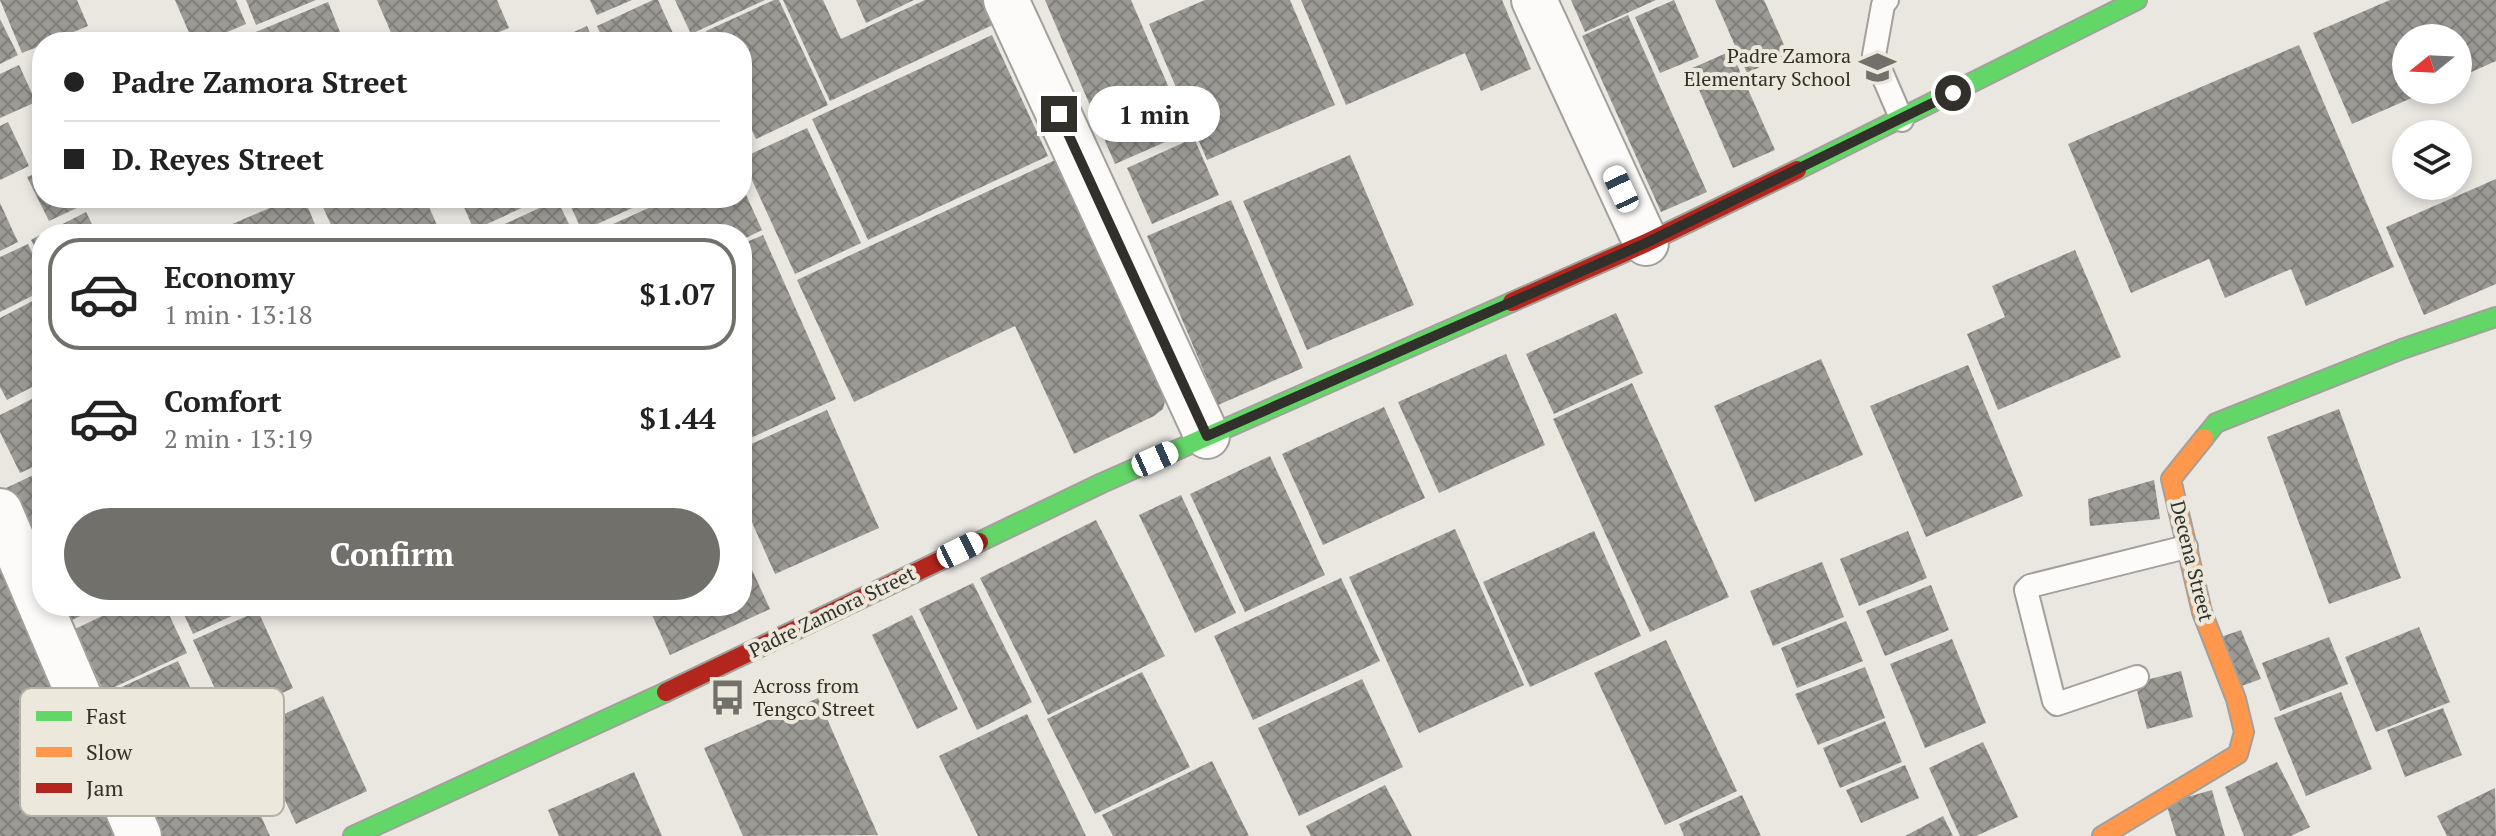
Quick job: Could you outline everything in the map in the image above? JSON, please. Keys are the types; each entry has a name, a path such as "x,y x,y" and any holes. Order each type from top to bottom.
{"street":[{"path":"1006,0 1207,436"},
{"path":"1534,0 1646,243"},
{"name":"Padre Zamora Street","path":"353,836 672,689 1102,483 1646,243 1902,120 2137,0"},
{"name":"Decena Street","path":"2102,836 2238,754 2244,732 2236,699 2202,612 2171,479 2216,423 2402,349 2496,317"},
{"path":"0,511 32,586"},
{"path":"45,616 76,688"},
{"path":"130,816 139,836"}],"lane":[{"path":"1887,0 1883,5 1874,55 1902,120"},
{"path":"2137,677 2057,704 2026,590 2030,586 2186,547"}],"building":[{"path":"0,0 77,0 88,26 73,32 32,32 32,49 22,53"},
{"path":"175,0 236,0 246,24 227,32 189,32"},
{"path":"246,0 316,0 256,25"},
{"path":"377,0 497,0 509,28 499,32 391,32"},
{"path":"590,0 632,0 597,15"},
{"path":"658,0 672,32 600,32 597,26"},
{"path":"675,0 765,0 695,32 690,32"},
{"path":"779,0 828,105 756,139 752,131 752,32 706,31"},
{"path":"783,0 823,0 841,39 925,0 986,0 997,23 830,101"},
{"path":"856,0 914,0 866,23"},
{"path":"1045,0 1131,0 1188,132 1115,164"},
{"path":"1205,0 1290,0 1335,105 1207,160 1149,24"},
{"path":"1301,0 1502,0 1531,69 1481,91 1465,53 1346,105"},
{"path":"1571,0 1656,0 1585,32"},
{"path":"1674,0 1699,57 1660,73 1635,17"},
{"path":"1715,0 1764,0 1788,54 1747,73"},
{"path":"2390,0 2496,0 2496,61 2472,72 2472,24 2392,24 2392,104 2398,104 2352,124 2313,33"},
{"path":"328,2 340,32 256,32"},
{"path":"1628,15 1707,192 1661,212 1582,36"},
{"path":"0,19 18,55 0,64"},
{"path":"587,26 590,32 574,32"},
{"path":"992,35 1048,156 868,240 812,119"},
{"path":"2299,45 2394,267 2306,306 2291,269 2225,298 2209,259 2131,293 2068,144"},
{"path":"1731,51 1775,150 1733,168 1690,69"},
{"path":"19,65 32,93 32,104 0,118 0,74"},
{"path":"8,122 29,166 0,180 0,126"},
{"path":"807,128 861,243 795,274 752,180 752,153"},
{"path":"1194,138 1219,195 1152,224 1127,168"},
{"path":"1350,155 1414,305 1307,350 1243,201"},
{"path":"1055,160 1166,397 1163,409 1074,454 1015,326 854,402 797,280"},
{"path":"2496,179 2496,284 2424,315 2386,227 2448,200 2472,200 2472,189"},
{"path":"1231,200 1303,368 1218,405 1147,236"},
{"path":"0,203 18,242 0,251"},
{"path":"42,208 77,208 49,221"},
{"path":"270,208 308,208 315,224 232,224"},
{"path":"323,208 429,208 437,224 331,224"},
{"path":"464,208 522,208 487,224 471,224"},
{"path":"540,208 561,208 569,224 505,224"},
{"path":"572,208 632,208 597,224 579,224"},
{"path":"649,208 752,208 762,230 752,235 752,224 613,224"},
{"path":"86,212 92,224 63,224"},
{"path":"763,235 836,399 752,437 752,240"},
{"path":"28,244 32,252 32,296 0,312 0,257"},
{"path":"2075,250 2121,357 1998,410 1967,334 2005,317 1992,286"},
{"path":"32,301 32,387 7,400 0,387 0,318"},
{"path":"1616,313 1643,373 1554,414 1526,354"},
{"path":"1506,354 1545,445 1439,493 1398,402"},
{"path":"1821,359 1863,455 1755,502 1714,406"},
{"path":"1968,365 2023,496 1926,537 1870,406"},
{"path":"1632,383 1729,597 1650,632 1553,419"},
{"path":"32,399 32,468 20,473 0,432 0,415"},
{"path":"1384,407 1425,498 1323,545 1282,454"},
{"path":"2339,409 2401,578 2329,604 2267,437"},
{"path":"827,410 879,528 775,574 752,522 752,444"},
{"path":"1270,456 1325,575 1245,612 1190,494"},
{"path":"32,476 32,544 6,488"},
{"path":"2154,480 2160,519 2090,526 2088,499"},
{"path":"1181,495 1236,613 1195,633 1139,515"},
{"path":"1096,520 1165,656 1048,715 980,578"},
{"path":"1455,529 1524,685 1419,733 1349,577"},
{"path":"1594,531 1641,636 1530,687 1483,582"},
{"path":"1908,531 1927,578 1859,606 1840,559"},
{"path":"1822,562 1844,617 1773,646 1750,591"},
{"path":"0,570 55,688 20,688 20,816 116,816 125,836 0,836"},
{"path":"752,570 770,609 670,655 652,616 752,616"},
{"path":"1341,578 1380,661 1253,720 1214,636"},
{"path":"973,583 1032,702 977,730 919,609"},
{"path":"1931,585 1949,630 1885,656 1866,611"},
{"path":"912,615 958,709 917,729 872,635"},
{"path":"59,616 80,616 63,624"},
{"path":"102,616 170,616 187,653 113,688 102,688 75,629"},
{"path":"185,616 232,616 193,634"},
{"path":"247,616 260,616 293,688 284,692 284,688 215,688 193,640"},
{"path":"1846,621 1863,661 1797,688 1781,648"},
{"path":"2419,627 2450,702 2376,732 2345,657"},
{"path":"2241,630 2261,679 2236,688 2218,638"},
{"path":"2329,637 2348,684 2280,711 2262,663"},
{"path":"1952,639 1986,723 1925,748 1890,664"},
{"path":"1666,640 1737,791 1665,825 1594,673"},
{"path":"178,661 190,688 120,688"},
{"path":"1865,667 1885,718 1818,745 1795,694"},
{"path":"2181,671 2193,717 2147,729 2135,683"},
{"path":"1142,672 1190,767 1095,814 1047,719"},
{"path":"1362,679 1403,767 1299,816 1258,728"},
{"path":"2341,692 2372,769 2306,796 2274,718"},
{"path":"323,696 367,791 296,824 284,798 284,714"},
{"path":"818,698 878,835 743,836 704,748"},
{"path":"2443,708 2462,755 2405,777 2387,730"},
{"path":"1027,714 1086,836 978,836 939,756"},
{"path":"1885,721 1902,762 1840,788 1823,748"},
{"path":"1983,742 2018,817 1976,836 1960,836 1929,768"},
{"path":"1212,761 1249,836 1113,836 1102,815"},
{"path":"2277,762 2310,827 2291,836 2244,836 2225,787"},
{"path":"1905,765 1919,798 1861,823 1846,790"},
{"path":"634,772 662,836 559,836 548,810"},
{"path":"1385,785 1412,836 1311,836 1306,826"},
{"path":"2495,788 2496,836 2447,836 2437,816"},
{"path":"2212,790 2225,836 2176,836 2166,803"},
{"path":"1742,795 1761,836 1684,836 1679,824"},
{"path":"154,816 261,816 270,836 163,836"},
{"path":"1943,816 1953,836 1905,836"}],"traffic: fast":[{"path":"1797,170 2137,0"},
{"path":"979,542 1102,483 1512,302"},
{"path":"2204,438 2216,423 2402,349 2496,317"},
{"path":"353,836 666,692"}],"traffic: slow":[{"path":"2102,836 2238,754 2244,732 2236,699 2202,612 2171,479 2204,438"}],"traffic: jam":[{"path":"1512,302 1646,243 1797,170"},
{"path":"666,692 979,542"}],"place":[{"name":"Padre Zamora Elementary School","path":"1877,68"},
{"name":"Across from Tengco Street","path":"727,698"}],"route":[{"path":"1059,114 1207,436 1646,243 1953,93"}]}
